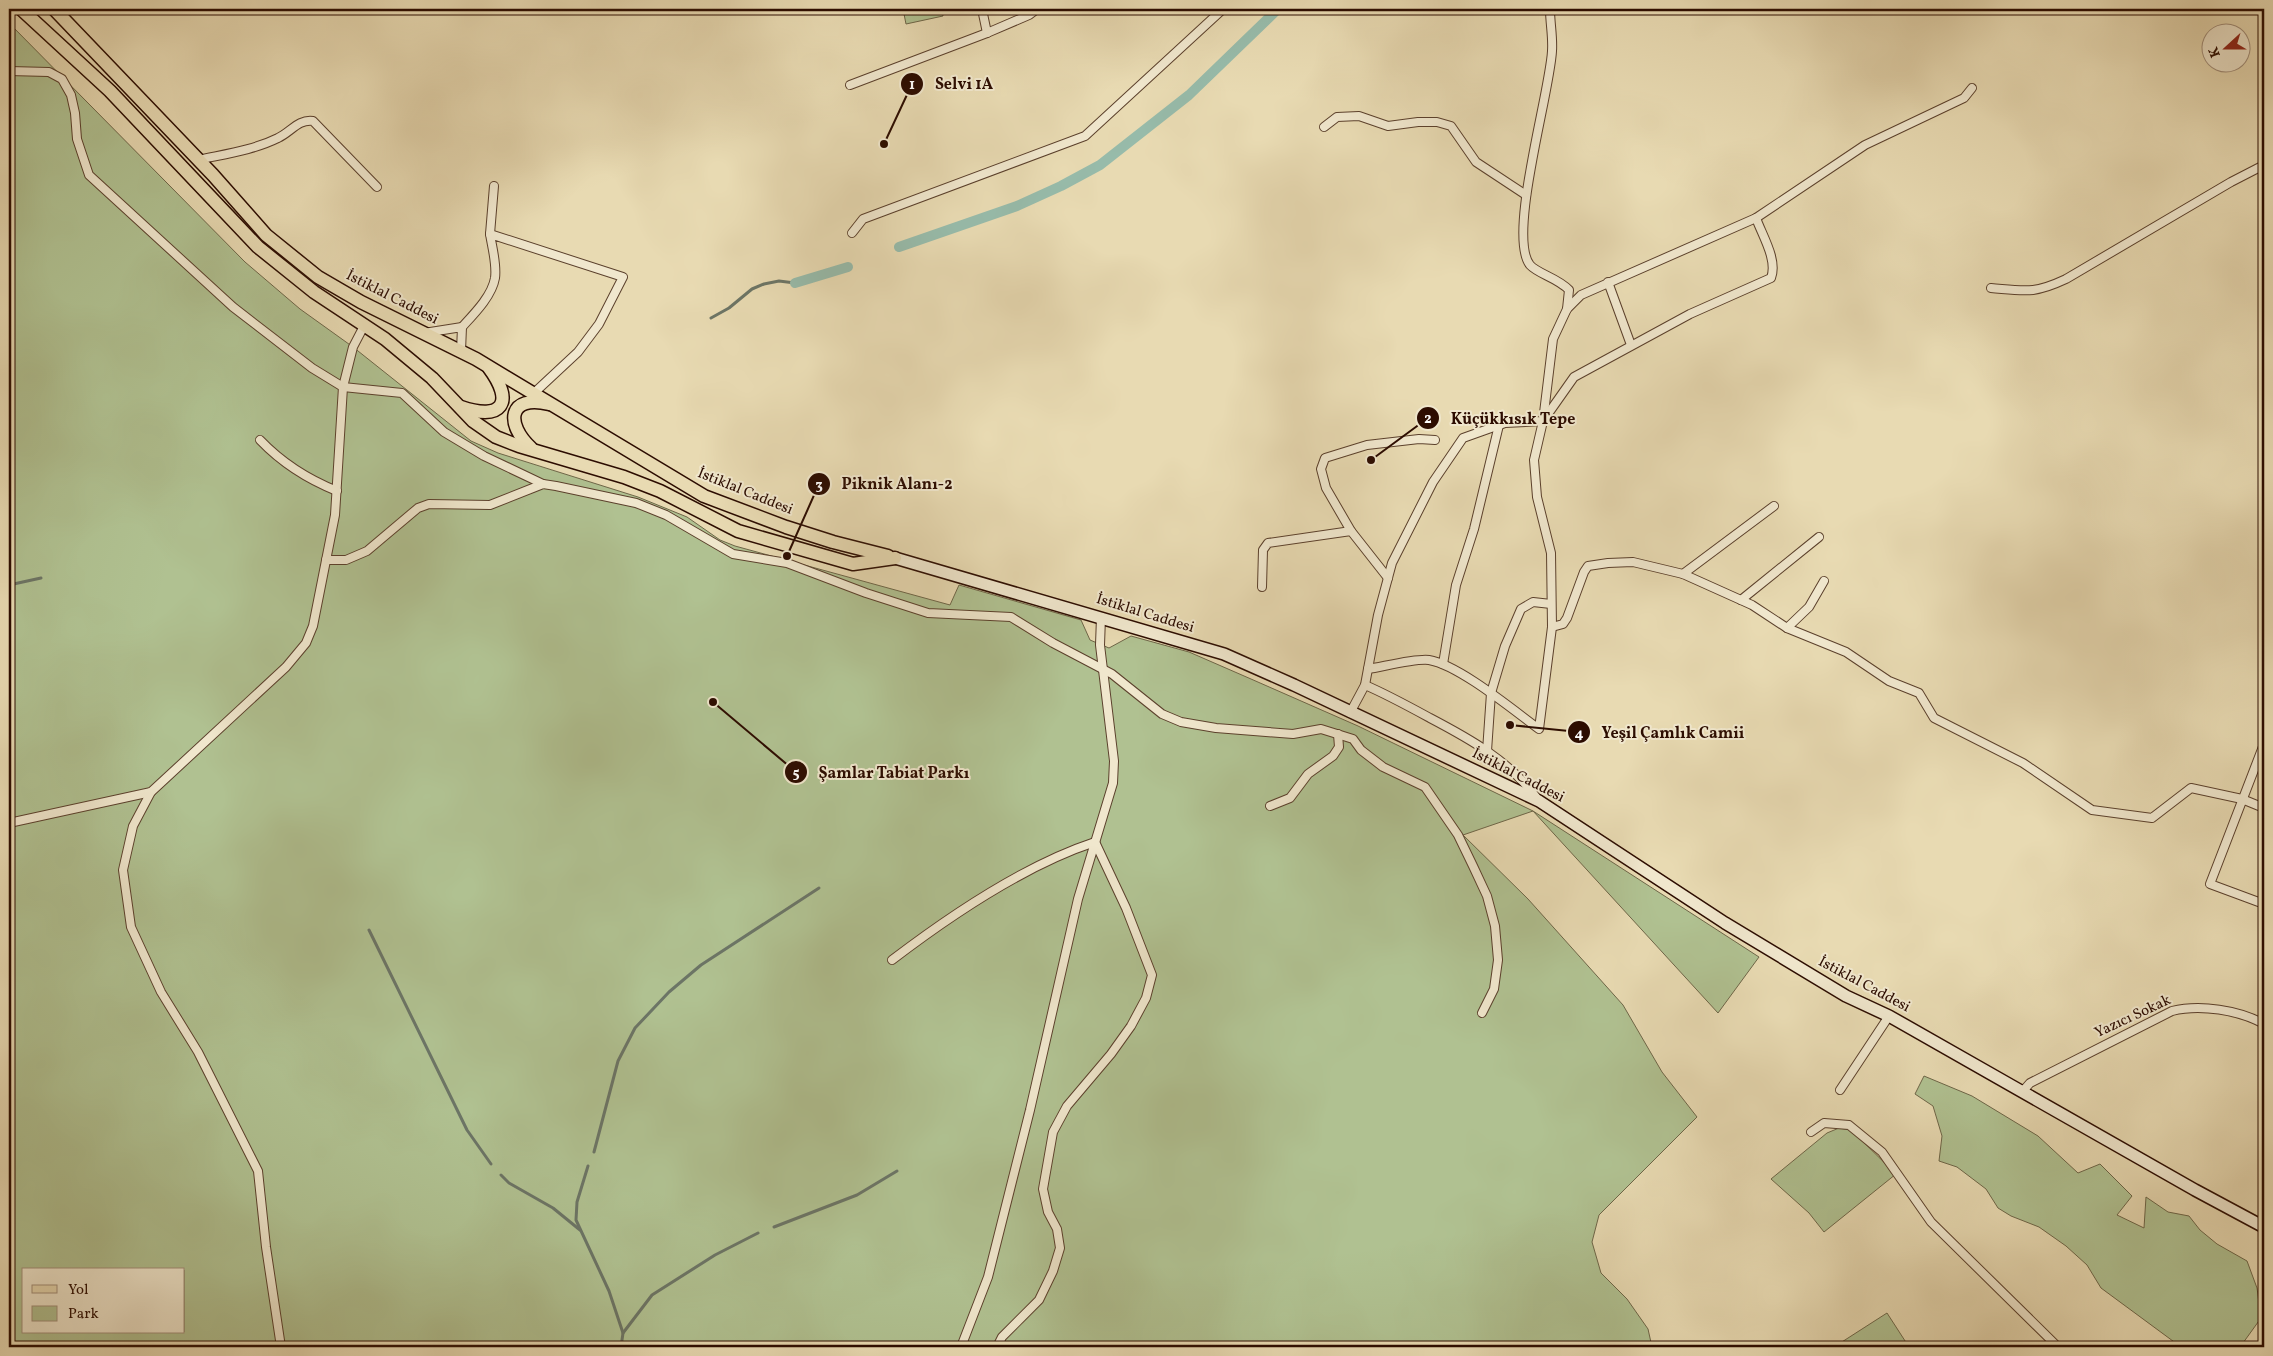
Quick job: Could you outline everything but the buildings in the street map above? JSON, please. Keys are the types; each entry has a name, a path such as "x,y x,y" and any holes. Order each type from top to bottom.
{"main road":[{"path":"21,9 110,91 258,247 314,292 365,324 426,372 473,420 496,437 532,450 624,477 660,491 738,531 853,564 895,558"},
{"name":"İstiklal Caddesi","path":"54,9 198,160 266,235 318,277 360,302 488,366 704,496 752,515 833,542 895,558 1224,654 1538,801 1725,923 1846,996 1889,1016 2195,1190 2264,1227"},
{"path":"461,407 474,412 486,412 496,410 502,404 503,393 498,379 488,366"},
{"path":"532,450 520,438 514,423 516,412 521,405 530,402 556,406"}],"street":[{"path":"982,9 987,33"},
{"path":"850,85 987,33 1029,15 1037,9"},
{"path":"852,234 863,219 1085,136 1223,9"},
{"path":"1550,9 1552,52 1526,195 1523,250 1531,266 1562,283 1569,290 1567,309"},
{"path":"9,71 49,72 62,79 71,95 75,113 77,139 90,175 233,307 312,368 343,387 402,393 444,432 484,456 543,484 636,503 666,515 733,554 787,564 866,593 928,612 1011,617 1122,680 1162,714 1180,722 1216,728 1293,734 1321,729 1353,740 1361,750 1383,767 1425,787 1458,835 1487,896 1495,926 1498,960 1494,989 1482,1013"},
{"path":"1368,669 1427,659 1443,664 1490,693 1539,729 1552,628 1551,553 1537,497 1534,460 1543,421 1553,339 1567,309 1580,295 1756,218 1865,146 1964,98 1972,88"},
{"path":"1324,127 1337,117 1359,116 1388,126 1418,122 1437,122 1451,126 1476,162 1526,195"},
{"path":"198,160 260,144 279,137 305,120 313,120 377,186"},
{"path":"1991,288 2032,292 2044,289 2066,279 2231,182 2264,165"},
{"path":"424,333 462,327 475,314 491,288 495,277 490,234 494,186"},
{"path":"1350,713 1365,685 1392,563 1433,482 1463,438 1499,425 1543,421 1574,377 1690,314 1771,278 1774,270 1772,260 1756,218"},
{"path":"490,234 623,277 599,324 578,352 534,393"},
{"path":"1608,282 1631,345"},
{"path":"281,1347 266,1246 258,1171 198,1052 161,992 131,927 122,870 133,826 151,792 286,667 306,643 313,626 335,515 343,387 353,347 365,324"},
{"path":"461,351 462,327"},
{"path":"1443,664 1456,585 1474,529 1499,425"},
{"path":"1388,578 1351,531 1326,488 1321,469 1325,458 1367,445 1419,439 1435,440"},
{"path":"260,440 278,458 320,484 336,491"},
{"path":"326,560 346,560 367,551 418,508 429,504 490,505 543,484"},
{"path":"1683,574 1774,506"},
{"path":"1262,587 1263,550 1268,542 1351,531"},
{"path":"1741,600 1819,538"},
{"path":"1552,628 1563,624 1567,618 1588,566 1602,563 1633,562 1683,574 1741,600 1787,628 1846,652 1889,682 1919,693 1934,718 2023,763 2092,810 2152,818 2191,788 2242,799 2264,808"},
{"path":"1787,628 1809,607 1824,581"},
{"path":"1487,751 1490,693 1505,646 1521,610 1534,602 1551,604"},
{"path":"961,1347 988,1277 1030,1110 1078,899 1113,784 1114,761 1100,645 1101,618"},
{"path":"1365,685 1395,698 1487,751 1522,779 1538,801"},
{"path":"1270,806 1290,798 1308,774 1333,756 1338,747 1338,734"},
{"path":"2264,744 2210,884 2264,904"},
{"path":"9,823 151,792"},
{"path":"892,960 930,932 1027,872 1066,852 1095,842"},
{"path":"997,1347 1002,1337 1038,1300 1053,1271 1060,1248 1057,1229 1048,1212 1044,1189 1053,1132 1067,1106 1112,1054 1131,1026 1146,998 1152,975 1126,908 1095,842"},
{"name":"Yazıcı Sokak","path":"2022,1092 2030,1083 2172,1011 2186,1008 2223,1011 2242,1014 2264,1024"},
{"path":"1840,1090 1889,1016"},
{"path":"1810,1132 1824,1123 1849,1125 1882,1152 1931,1222 2058,1347"}],"green space":[{"path":"903,9 942,9 943,16 906,24"},
{"path":"9,23 245,262 300,309 353,347 471,441 498,453 638,497 687,517 720,540 735,546 950,605 959,585 1081,620 1090,640 1109,648 1131,636 1189,652 1358,726 1533,811 1463,835 1528,899 1623,1005 1662,1072 1697,1117 1599,1215 1592,1242 1601,1273 1627,1299 1648,1329 1652,1347 9,1347"},
{"path":"1533,811 1759,957 1718,1013"},
{"path":"1924,1076 1972,1096 2038,1136 2078,1173 2100,1164 2132,1196 2117,1215 2144,1228 2146,1197 2168,1212 2189,1216 2200,1230 2217,1244 2247,1261 2257,1288 2261,1318 2243,1343 2237,1347 2181,1347 2101,1288 2087,1265 2066,1246 2039,1227 2011,1216 1998,1208 1986,1189 1957,1167 1939,1161 1942,1136 1933,1106 1915,1094"},
{"path":"1839,1128 1851,1130 1896,1174 1824,1232 1809,1213 1771,1179 1827,1133"},
{"path":"1887,1313 1909,1347 1834,1347"}],"waterway":[{"path":"899,247 1017,206 1061,186 1100,165 1189,95 1278,9"},
{"path":"795,283 848,267"},
{"path":"711,318 729,308 752,289 779,281 795,283"},
{"path":"9,585 41,578"},
{"path":"594,1152 618,1061 635,1028 669,992 701,965 819,888"},
{"path":"369,930 467,1130 491,1164"},
{"path":"588,1166 577,1202 576,1220 609,1291 623,1333 621,1347"},
{"path":"774,1227 857,1195 897,1171"},
{"path":"501,1175 509,1183 553,1208 580,1230"},
{"path":"623,1333 652,1295 715,1255 758,1233"}],"place":[{"name":"Selvi 1A","path":"884,144"},
{"name":"Küçükkısık Tepe","path":"1371,460"},
{"name":"Piknik Alanı-2","path":"787,556"},
{"name":"Şamlar Tabiat Parkı","path":"713,702"},
{"name":"Yeşil Çamlık Camii","path":"1510,725"}]}
